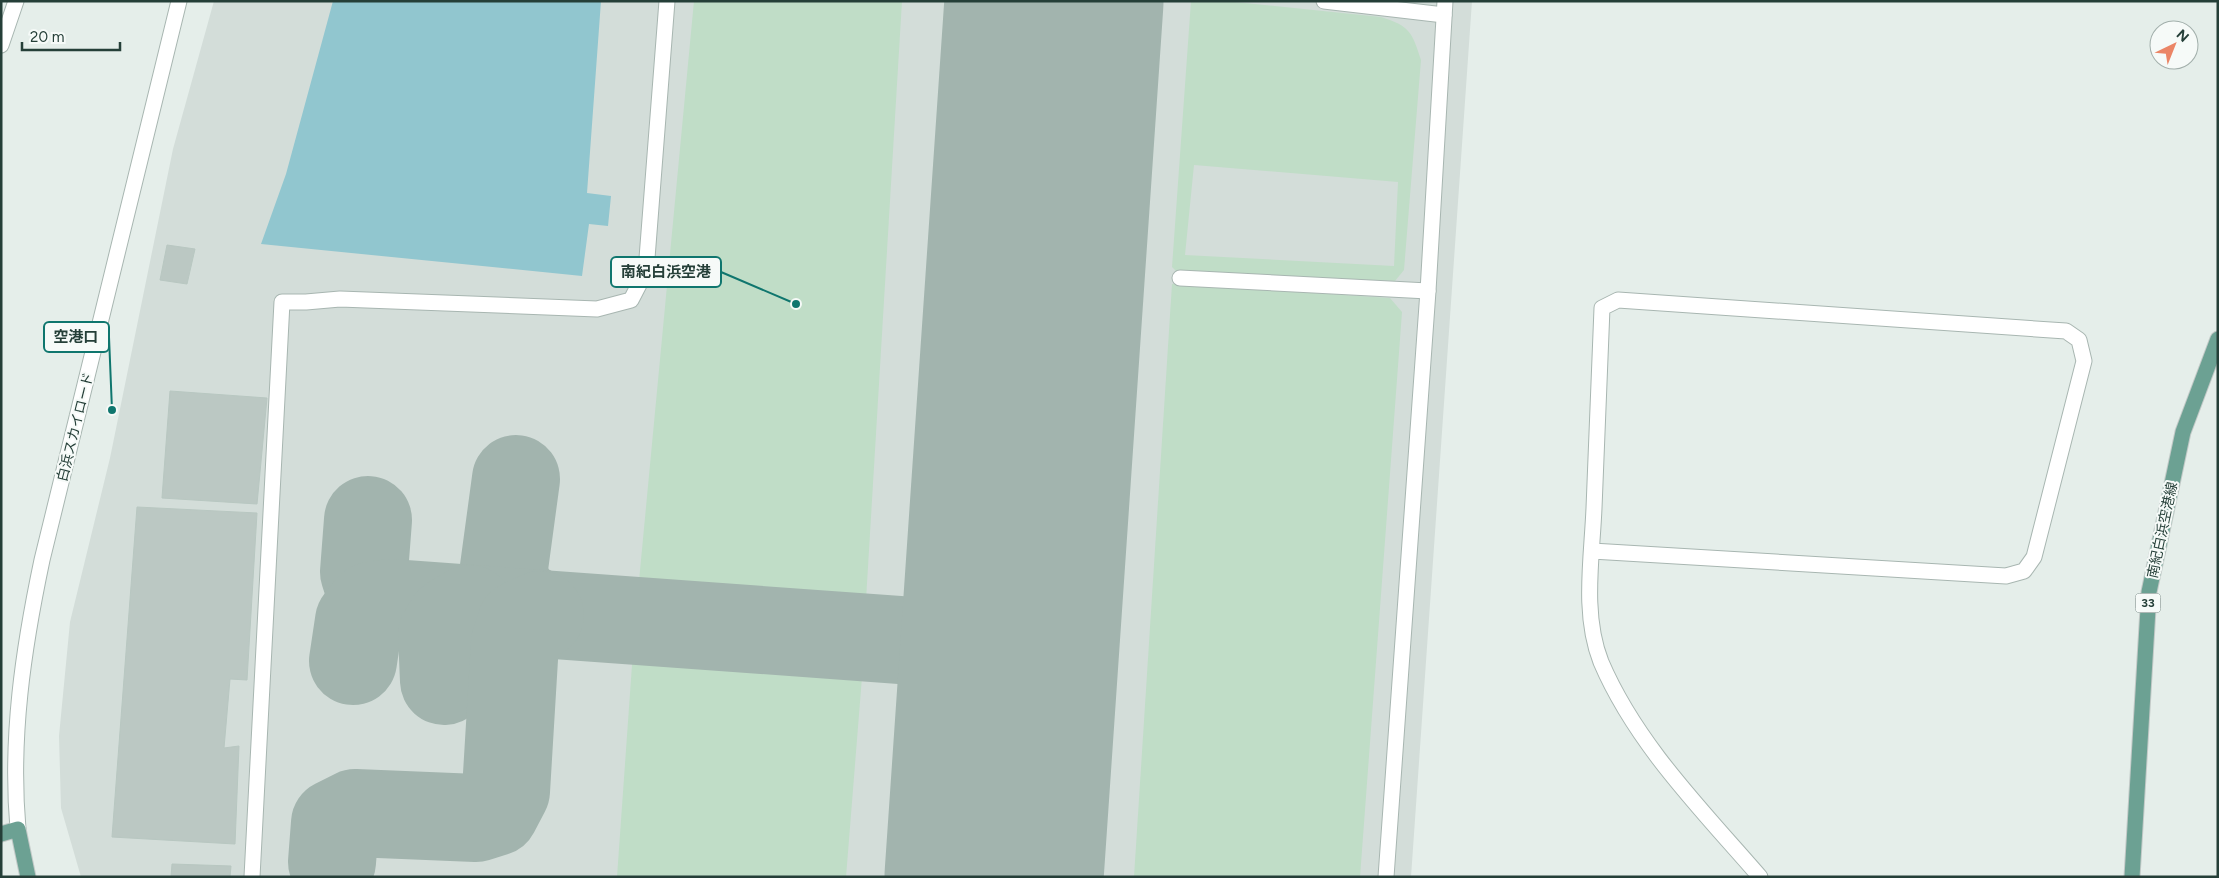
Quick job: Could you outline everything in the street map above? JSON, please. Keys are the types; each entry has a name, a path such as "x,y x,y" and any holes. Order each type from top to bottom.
{"main road":[{"name":"南紀白浜空港線","path":"2132,877 2149,592 2183,432 2218,339"},
{"path":"1,834 18,830 28,877"}],"street":[{"path":"1,45 16,1"},
{"name":"白浜スカイロード","path":"18,830 14,752 18,695 28,628 42,560 179,1"},
{"path":"252,877 282,302 340,299 597,309 631,300 646,272 667,1"},
{"path":"1324,1 1444,8 1428,291 1386,877"},
{"path":"1180,278 1428,291"},
{"path":"1592,551 2006,576 2024,571 2034,557 2084,361 2079,340 2066,331 1618,300 1602,308 1592,551 1590,617 1601,660 1625,710 1665,766 1760,877"}],"shaded area":[{"path":"214,1 1472,1 1411,877 81,877 61,808 59,736 70,622 110,458 173,149"}],"green space":[{"path":"694,1 902,1 866,600 639,581"},
{"path":"1191,1 1225,1 1381,17 1404,27 1412,36 1421,60 1404,270 1395,281 1177,272 1172,267","holes":["1194,165 1398,182 1394,266 1185,255"]},
{"path":"1172,284 1390,298 1402,312 1360,877 1134,877"},
{"path":"633,651 862,677 846,877 617,877"}],"water":[{"path":"333,1 601,1 587,193 611,196 608,226 589,224 582,276 261,244 286,174"}],"building":[{"path":"167,245 195,249 187,284 160,280"},
{"path":"170,391 267,398 257,504 162,498"},
{"path":"137,507 257,513 247,680 230,679 224,748 239,746 235,844 112,837"},
{"path":"172,864 231,866 230,877 171,877"}],"taxiway":[{"path":"516,479 503,575 515,601 540,615"},
{"path":"368,520 364,572 370,591 390,603"},
{"path":"353,661 359,621 371,606 390,603 1010,648"},
{"path":"444,681 442,634 450,621 470,609"},
{"path":"332,862 335,823 355,813 476,818 495,812 506,791 515,642 521,624 540,615"}],"runway":[{"path":"994,877 1054,1"}],"place":[{"name":"南紀白浜空港","path":"796,304"},
{"name":"空港口","path":"112,410"}]}
